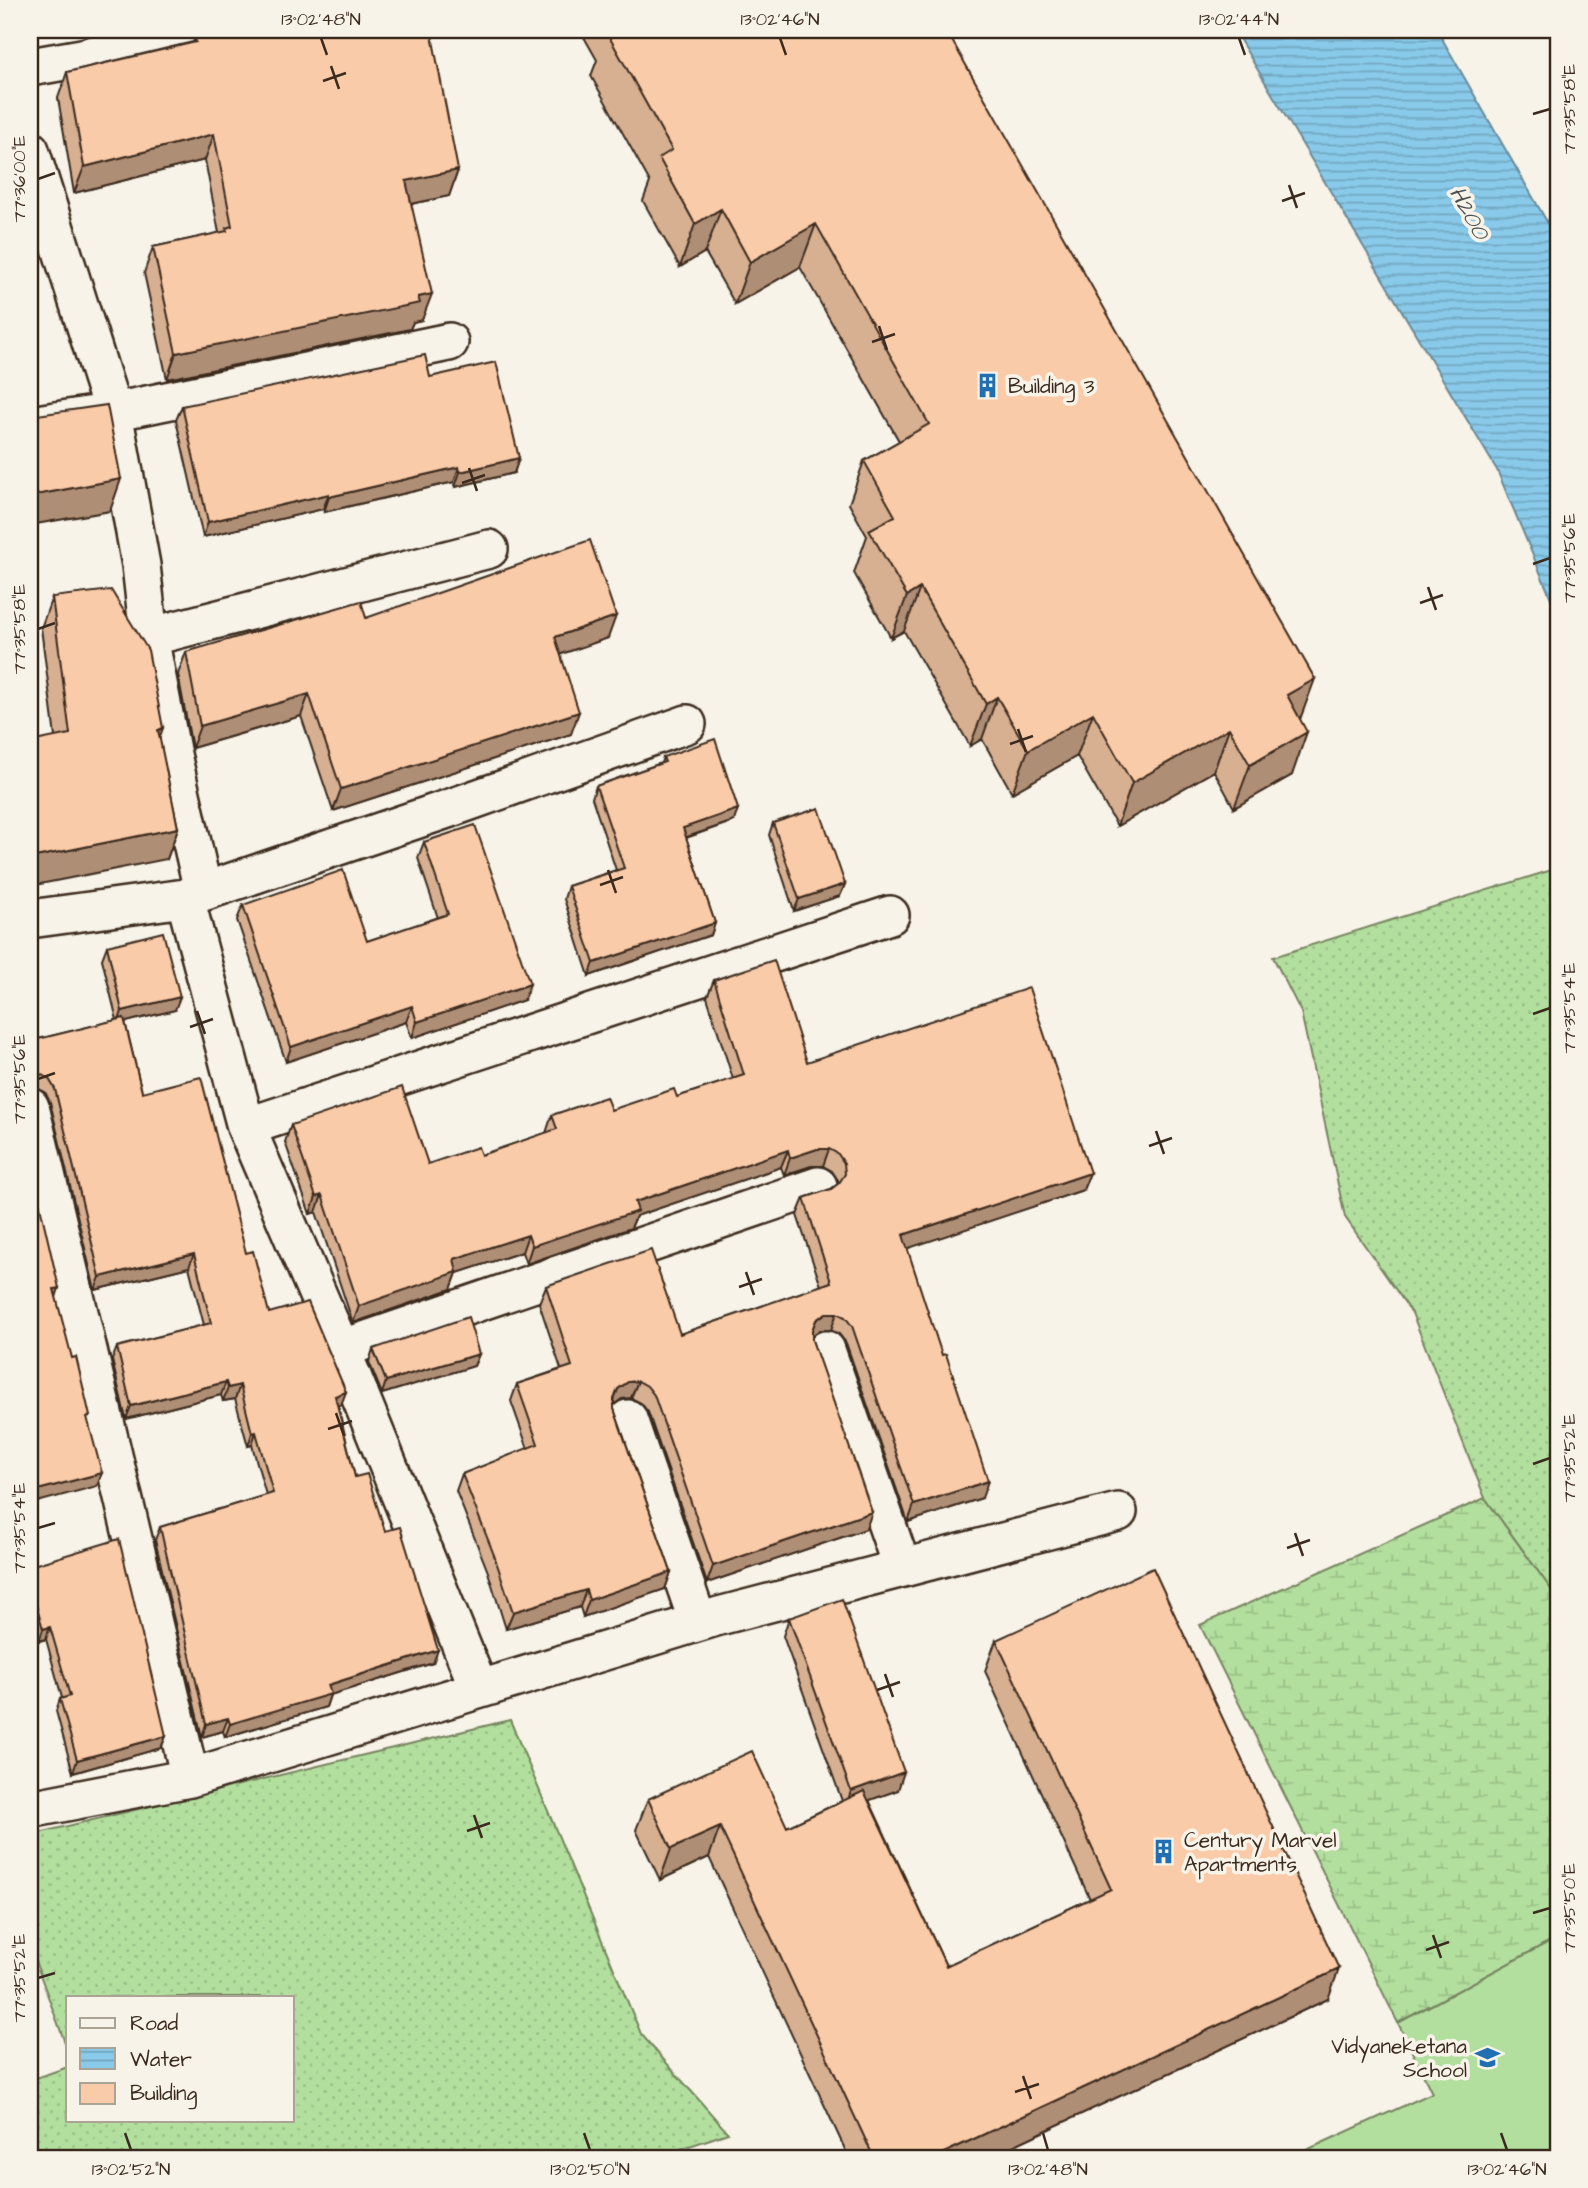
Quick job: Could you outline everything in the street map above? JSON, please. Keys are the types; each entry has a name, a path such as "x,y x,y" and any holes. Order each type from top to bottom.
{"street":[{"path":"30,67 82,58 192,30"},
{"path":"30,150 114,412 141,565 149,637 194,894 246,1127 341,1349 479,1689"},
{"path":"30,425 114,412 449,342"},
{"path":"149,637 489,549"},
{"path":"30,919 194,894 459,805 687,724"},
{"path":"246,1127 890,915"},
{"path":"30,1107 190,1779"},
{"path":"341,1349 818,1186"},
{"path":"826,1350 902,1568"},
{"path":"628,1419 698,1622"},
{"path":"30,1810 190,1779 698,1622 1118,1511"}],"green space":[{"path":"1558,868 1558,1599 1485,1498 1412,1313 1345,1217 1301,1012 1273,957"},
{"path":"1485,1498 1558,1599 1558,1937 1398,2023 1200,1625"},
{"path":"510,1720 641,2034 728,2133 654,2158 30,2158 30,2080 66,2068 66,2122 294,2122 294,1996 66,1996 66,2046 30,1947 30,1835"},
{"name":"Vidyaneketana School","path":"1558,1937 1558,2158 1289,2158 1432,2093 1398,2023"}],"water":[{"name":"H200","path":"1234,30 1437,30 1558,241 1558,615 1497,470"}],"building":[{"path":"236,30 431,30 458,170 406,181 432,294 418,297 420,303 176,353 153,247 227,231 226,228 232,226 214,134 84,167 67,72 196,42 195,38"},
{"name":"Building 3","path":"613,30 946,30 1315,679 1287,695 1307,732 1250,765 1229,728 1132,783 1093,713 1028,750 997,697 986,704 920,588 907,596 869,530 895,516 864,461 929,424 816,224 750,262 721,209 695,224 659,158 672,150 607,33"},
{"path":"425,355 430,377 496,362 519,458 460,472 459,467 208,522 182,406"},
{"path":"107,405 121,479 30,496 30,416"},
{"path":"590,540 616,616 555,637 579,712 341,789 309,694 200,726 186,652 361,601 366,618"},
{"path":"111,590 148,650 163,728 158,730 178,828 30,858 30,742 70,734 52,597"},
{"path":"715,739 738,809 683,828 715,923 594,963 568,886 624,868 596,786 665,762 663,757"},
{"path":"819,808 845,884 799,899 773,823"},
{"path":"475,825 530,984 417,1022 412,1006 291,1047 243,905 343,870 367,941 448,914 424,842"},
{"path":"163,932 180,997 122,1011 107,946"},
{"path":"774,960 807,1062 1029,988 1090,1173 903,1235 942,1355 946,1354 988,1481 914,1505 852,1326 845,1317 837,1313 826,1313 816,1320 812,1340 872,1512 713,1566 654,1395 647,1386 638,1381 628,1382 618,1389 614,1409 671,1572 589,1600 586,1590 513,1612 462,1474 538,1444 517,1384 572,1366 546,1286 651,1250 680,1334 831,1282 804,1198 831,1189 839,1183 845,1174 844,1163 838,1154 829,1149 817,1149 790,1158 788,1150 635,1202 638,1211 532,1246 528,1235 454,1259 457,1272 359,1306 322,1195 316,1197 291,1125 402,1087 428,1164 478,1147 481,1155 557,1129 552,1115 606,1097 611,1110 674,1089 677,1097 744,1075 714,980"},
{"path":"124,1018 142,1092 201,1077 246,1253 253,1251 269,1313 308,1302 346,1392 335,1396 355,1477 367,1474 385,1531 400,1527 438,1650 328,1685 331,1694 230,1724 228,1718 206,1724 160,1527 273,1493 256,1432 252,1433 240,1385 228,1388 226,1382 131,1406 117,1347 211,1323 194,1254 100,1277 55,1089 49,1079 40,1074 30,1074 30,1041"},
{"path":"30,1163 59,1288 54,1289 72,1358 76,1357 90,1416 87,1417 102,1473 30,1492"},
{"path":"468,1317 479,1354 386,1381 373,1349"},
{"path":"119,1539 166,1736 77,1760 60,1699 70,1696 50,1627 43,1629 30,1584 30,1566"},
{"name":"Century Marvel Apartments","path":"1153,1568 1339,1969 933,2158 874,2158 720,1827 671,1849 648,1799 752,1751 787,1827 864,1791 946,1966 1111,1889 996,1640"},
{"path":"842,1599 904,1772 851,1791 789,1618"}],"place":[{"name":"Building 3","path":"988,386"},
{"name":"Century Marvel Apartments","path":"1164,1852"},
{"name":"Vidyaneketana School","path":"1487,2058"}]}
